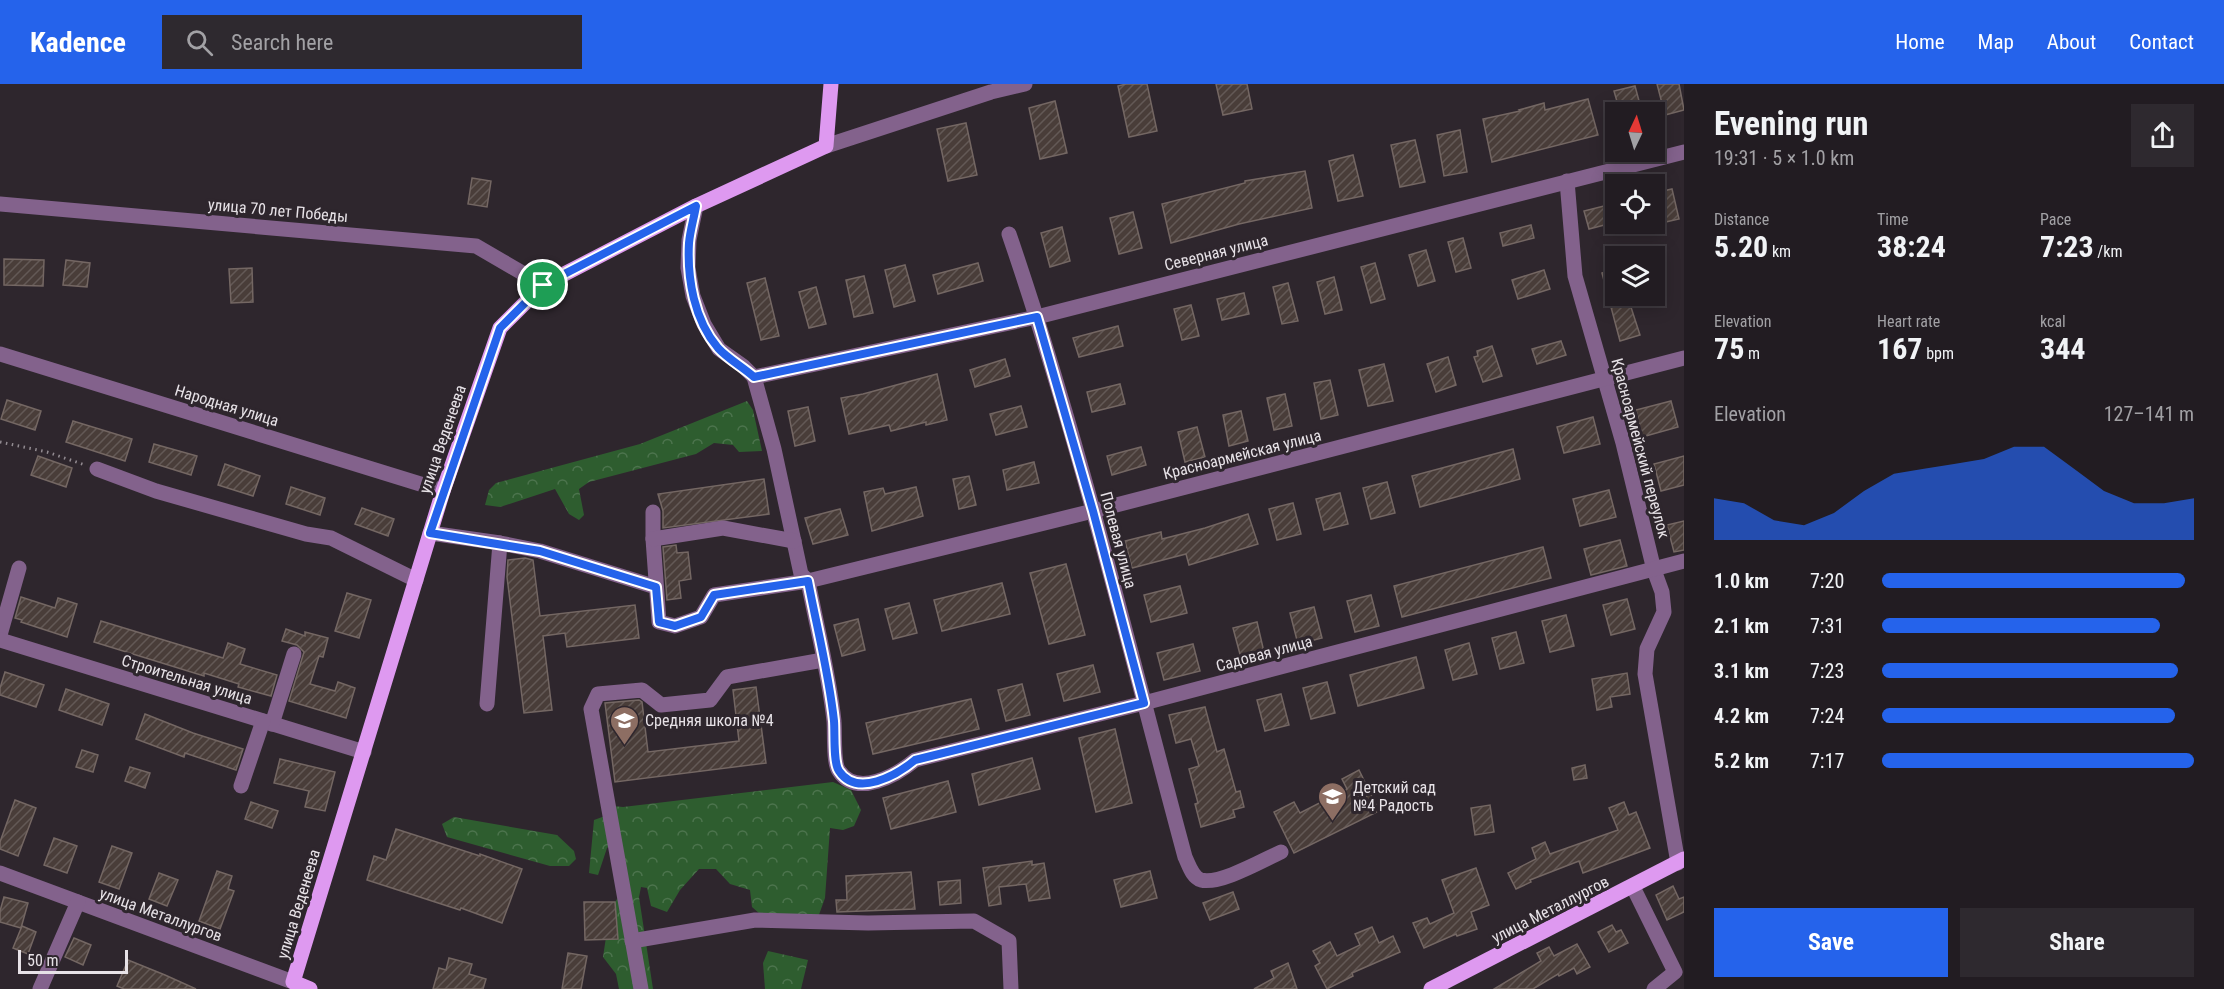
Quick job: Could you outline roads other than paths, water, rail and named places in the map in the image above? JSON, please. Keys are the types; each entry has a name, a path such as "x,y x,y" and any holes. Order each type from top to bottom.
{"main road":[{"path":"826,146 831,84"},
{"name":"улица Веденеева","path":"293,982 443,491 500,328 543,285 696,206 826,146"},
{"name":"улица Металлургов","path":"1431,989 1681,861"},
{"name":"улица Металлургов","path":"293,982 310,989"}],"street":[{"path":"826,146 991,92 1025,84"},
{"name":"Северная улица","path":"754,377 1037,317 1684,152"},
{"name":"Красноармейский переулок","path":"1567,181 1575,276 1623,443 1654,570 1662,592 1664,612 1647,649 1645,674 1681,861"},
{"name":"улица 70 лет Победы","path":"0,204 476,246 543,285"},
{"path":"641,989 591,709 598,694 642,690 661,705 710,700 727,677 823,660 808,581 801,574 774,449 754,377 719,349 704,324 693,296 688,268 689,240 696,206"},
{"name":"Полевая улица","path":"1009,234 1037,317 1093,511 1185,857 1192,872 1200,879 1213,880 1245,869 1281,852"},
{"name":"Народная улица","path":"0,354 443,491"},
{"name":"Красноармейская улица","path":"656,587 659,622 675,626 701,617 714,595 808,581 1093,511 1684,358"},
{"path":"97,469 156,490 306,534 331,538 416,580"},
{"path":"430,533 540,551 656,587 653,512"},
{"path":"653,539 723,528 794,541"},
{"path":"487,704 500,543"},
{"name":"Садовая улица","path":"823,660 834,720 837,769 844,777 857,784 889,777 915,760 1144,703 1684,561"},
{"path":"0,635 19,568"},
{"name":"Строительная улица","path":"0,640 364,752"},
{"path":"242,786 294,654"},
{"name":"улица Металлургов","path":"0,873 293,982"},
{"path":"1633,887 1676,972 1654,989"},
{"path":"40,989 78,902"},
{"path":"632,941 755,920 868,923 974,921 1009,941 1011,989"}],"place":[{"name":"Средняя школа №4","path":"624,746"},
{"name":"Детский сад №4 Радость","path":"1332,822"}]}
